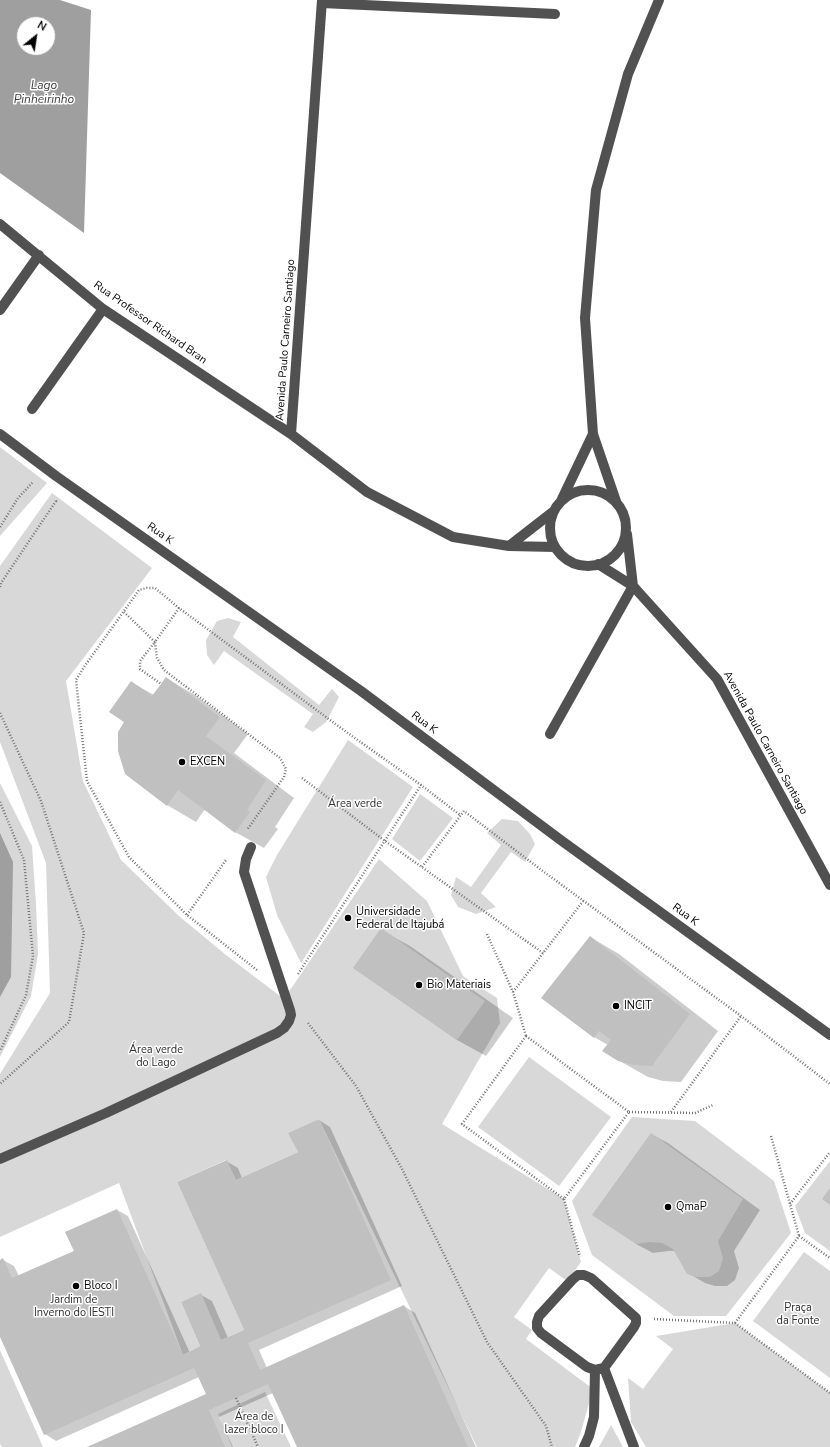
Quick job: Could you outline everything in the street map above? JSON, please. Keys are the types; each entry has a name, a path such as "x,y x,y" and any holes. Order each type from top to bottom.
{"street":[{"path":"550,734 633,586 623,514 617,504 592,434 585,318 596,190 628,74 659,0"},
{"path":"322,2 555,14"},
{"name":"Avenida Paulo Carneiro Santiago","path":"322,2 291,434 368,492 453,537 509,546 555,547"},
{"name":"Rua Professor Richard Bran","path":"0,224 104,309 291,434"},
{"path":"0,310 39,255"},
{"path":"32,409 104,309"},
{"name":"Rua K","path":"0,434 56,476 361,691 562,840 830,1035"},
{"path":"592,434 561,501 554,511 550,523 550,535 555,547 563,556 574,563 586,566 598,564 610,559 619,550 624,539 626,527"},
{"path":"561,501 571,494 583,490 596,491 608,495 617,504"},
{"path":"509,546 554,511"},
{"name":"Avenida Paulo Carneiro Santiago","path":"598,564 633,586 717,679 830,885"},
{"path":"0,1159 106,1113 277,1033 289,1021 291,1015 290,1010 244,872 246,859 251,847"},
{"path":"584,1447 589,1436 594,1417 600,1369 634,1327 636,1318 591,1278 584,1275 578,1275 539,1316 537,1328 541,1333 587,1367 600,1369"},
{"path":"600,1369 634,1447"}],"path":[{"path":"28,476 40,486"},
{"path":"0,527 18,498 34,481"},
{"path":"0,587 0,583 56,501 51,496"},
{"path":"421,785 292,983 287,987 282,986 274,983 187,915 128,857 87,781 76,680 140,590 154,588 338,726 421,785 460,815"},
{"path":"161,684 140,669 140,661 179,608"},
{"path":"124,612 154,642 157,658 164,670 280,758 286,769 284,777 244,834"},
{"path":"0,713 41,801 84,933 69,1022 0,1084"},
{"path":"302,778 385,841 543,953"},
{"path":"0,802 24,860 33,956 26,995 0,1050"},
{"path":"422,867 464,811 540,870 584,900 830,1084"},
{"path":"187,915 227,859"},
{"path":"513,992 584,900"},
{"path":"487,934 513,992 526,1036 629,1112 695,1113 713,1105"},
{"path":"290,1010 305,1020 356,1086 402,1169 487,1342 546,1426 552,1447"},
{"path":"671,1112 741,1016"},
{"path":"526,1036 462,1124 564,1199 581,1262 578,1275"},
{"path":"564,1199 629,1112"},
{"path":"771,1136 799,1236 830,1258"},
{"path":"790,1204 830,1152"},
{"path":"735,1323 799,1236"},
{"path":"636,1318 735,1323 830,1393"},
{"path":"236,1398 258,1447"}],"green space":[{"path":"0,447 47,483 0,536"},
{"name":"Área verde do Lago","path":"52,493 152,568 66,681 83,781 121,860 179,916 226,955 284,999 379,859 427,901 463,976 497,998 500,1023 442,1124 564,1199 581,1262 567,1281 549,1268 514,1317 532,1330 526,1339 593,1389 580,1435 575,1447 477,1447 319,1119 289,1133 298,1152 236,1180 226,1160 177,1182 244,1330 221,1340 200,1294 181,1302 200,1346 183,1355 119,1183 0,1237 0,1074 50,993 46,863 0,742 0,566"},
{"path":"228,618 241,622 233,637 319,705 332,689 339,697 326,722 313,732 304,727 313,714 224,651 214,665 207,655 206,640 217,621"},
{"name":"Área verde","path":"348,740 413,787 301,963 277,915 266,877 277,855"},
{"path":"0,783 32,846 38,954 31,996 0,1057"},
{"path":"420,794 453,818 420,861 392,839"},
{"path":"502,819 518,821 530,834 535,844 525,862 511,852 481,893 496,907 476,914 458,907 451,895 456,877 471,887 501,845 487,833"},
{"path":"529,1057 611,1117 559,1186 478,1127"},
{"path":"632,1117 695,1121 774,1181 791,1233 726,1316 674,1316 592,1255 572,1201"},
{"path":"830,1161 830,1251 805,1233 795,1206"},
{"name":"Praça da Fonte","path":"804,1252 830,1271 830,1378 753,1321"},
{"path":"735,1323 830,1393 830,1447 646,1447 631,1422 628,1378 643,1389 673,1349 656,1336"},
{"path":"0,1350 43,1447 2,1447 0,1444"},
{"name":"Área de lazer bloco I","path":"265,1392 291,1447 232,1447 218,1414"},
{"path":"611,1425 623,1447 599,1447"}],"water":[{"name":"Lago Pinheirinho","path":"0,0 60,0 91,10 84,233 0,173"},
{"path":"0,833 13,862 11,977 0,997"}],"building":[{"name":"EXCEN","path":"166,677 220,717 206,736 266,780 247,810 250,812 235,833 178,790 167,806 125,774 118,751 118,732 124,722 109,712 131,681 152,696"},
{"name":"Bio Materiais","path":"381,928 485,1001 457,1040 353,968"},
{"name":"INCIT","path":"590,936 690,1014 652,1066 633,1065 618,1061 602,1051 611,1040 599,1031 594,1038 541,998"},
{"name":"Bloco I","path":"319,1119 391,1280 248,1343 260,1370 404,1305 468,1447 297,1447 268,1384 209,1410 225,1447 87,1447 206,1394 194,1368 44,1435 0,1337 0,1260 3,1258 12,1278 74,1251 65,1232 117,1209 183,1355 200,1346 181,1302 201,1293 221,1340 244,1330 177,1182 227,1160 236,1180 298,1152 288,1133"},
{"name":"QmaP","path":"651,1133 743,1199 718,1241 723,1258 719,1271 710,1277 697,1277 687,1274 673,1249 662,1243 650,1242 636,1244 592,1215"},
{"path":"830,1188 830,1205 822,1199"}],"place":[{"name":"EXCEN","path":"182,762"},
{"name":"Universidade Federal de Itajubá","path":"348,918"},
{"name":"Bio Materiais","path":"419,985"},
{"name":"INCIT","path":"616,1006"},
{"name":"QmaP","path":"668,1207"},
{"name":"Bloco I","path":"76,1286"}],"park label":[{"name":"Jardim de Inverno do IESTI","path":"74,1306"}]}
